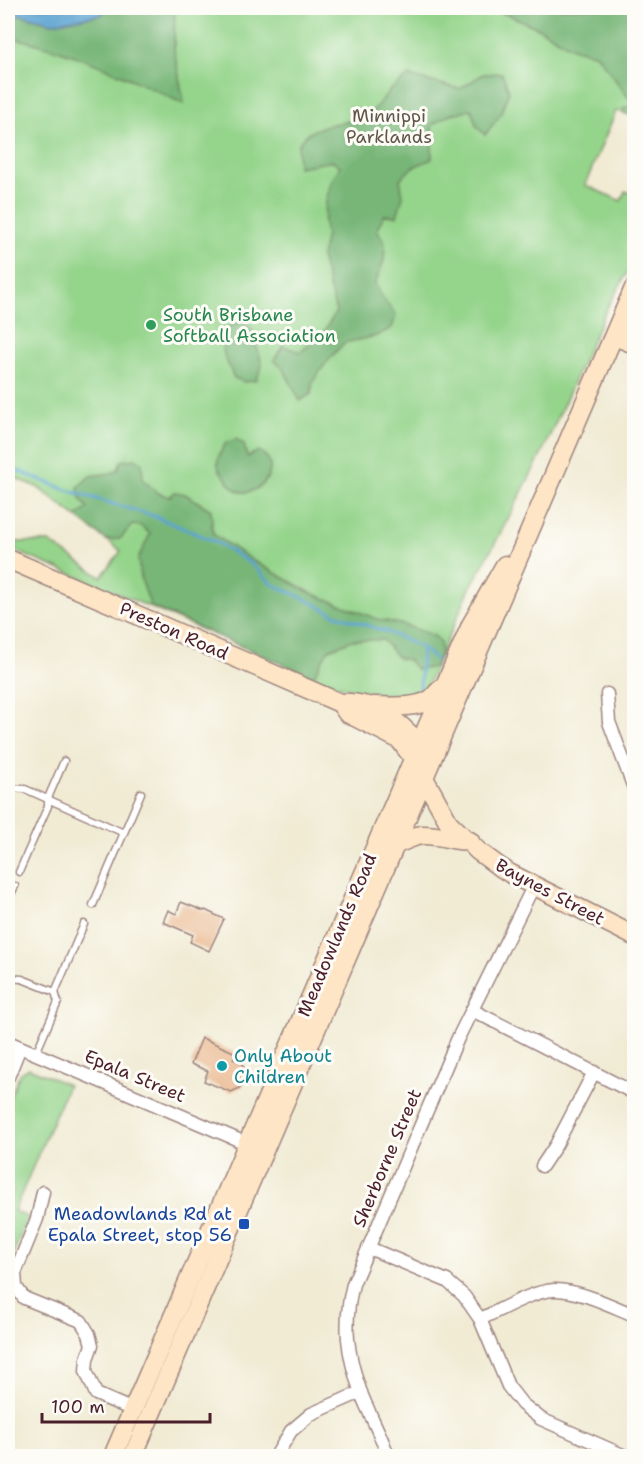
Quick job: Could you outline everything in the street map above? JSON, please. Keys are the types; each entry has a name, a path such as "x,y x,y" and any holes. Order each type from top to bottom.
{"main road":[{"name":"Meadowlands Road","path":"113,1456 248,1144 421,761 550,488 634,288"},
{"path":"614,336 634,344"},
{"name":"Meadowlands Road","path":"133,1456 394,845 444,686 471,625 550,488"},
{"name":"Preston Road","path":"8,559 340,704 347,712 400,740 421,761"},
{"path":"371,706 422,703 431,699 444,686"},
{"name":"Preston Road","path":"340,704 352,702 371,706 400,724 421,761"},
{"name":"Baynes Street","path":"421,761 449,823 478,851 497,865 634,936"},
{"path":"394,845 419,835 470,841"}],"street":[{"path":"607,694 609,722 634,788"},
{"name":"Sherborne Street","path":"388,1456 361,1392 351,1357 346,1331 348,1304 353,1284 458,1038 534,885"},
{"path":"472,1010 634,1093"},
{"name":"Epala Street","path":"8,1042 248,1144"},
{"path":"8,1077 20,1047"},
{"path":"542,1166 556,1145 594,1072"},
{"path":"43,1192 38,1219 15,1273 16,1287 24,1298 81,1321 89,1334 92,1345 86,1371 96,1394 133,1410"},
{"path":"369,1248 447,1281 464,1296 480,1319 508,1386 522,1404 541,1419 625,1456"},
{"path":"480,1319 536,1294 555,1290 579,1294 634,1315"},
{"path":"276,1456 291,1431 311,1414 361,1392"}],"lane":[{"path":"19,872 48,806 48,798 64,761"},
{"path":"8,789 25,789 124,833"},
{"path":"93,905 141,793"},
{"path":"8,897 15,885"},
{"path":"36,1054 58,1002 55,992 84,924"},
{"path":"8,978 22,979 55,992"}],"green space":[{"name":"Minnippi Parklands","path":"8,8 634,8 634,117 616,111 585,185 621,201 625,191 632,194 634,190 634,261 606,310 541,455 470,588 428,684 421,693 397,695 372,693 324,682 8,548 8,540 49,542 101,577 121,551 37,487 8,475"},
{"path":"109,8 175,8 174,49 184,104 76,56 8,37 8,12 100,15"},
{"path":"488,8 634,8 634,105 597,55 572,48 542,30"},
{"path":"502,73 509,91 501,114 485,135 476,125 471,109 449,115 432,125 432,159 413,167 400,179 403,196 397,216 384,215 377,229 385,244 384,260 375,284 396,315 392,328 376,336 344,343 313,381 311,394 300,401 284,370 274,360 283,346 300,352 321,336 336,312 321,257 326,235 324,223 326,201 332,180 340,166 333,161 298,167 298,147 302,139 317,129 366,119 390,90 409,76 460,89 483,74"},
{"path":"634,105 634,117 622,112 624,108"},
{"path":"242,321 252,329 262,366 256,380 245,382 234,378 224,355 222,341 228,327"},
{"path":"236,439 244,444 247,457 259,451 269,461 269,474 257,489 238,491 230,485 220,471 219,455 226,443"},
{"path":"135,459 142,463 143,480 158,493 169,497 175,492 185,494 211,510 213,534 252,560 311,593 377,619 404,625 434,636 440,641 441,653 434,667 417,670 408,660 398,658 383,640 352,640 328,650 313,677 151,607 141,579 138,559 150,534 141,526 132,525 120,539 106,540 76,517 88,508 80,499 78,487 90,476 111,473 118,470 121,461"},
{"path":"29,1068 68,1085 14,1211 28,1217 8,1267 8,1102 20,1073"}],"water":[{"path":"8,8 109,8 101,15 52,23 8,12"}],"building":[{"path":"181,902 224,919 209,951 190,942 193,935 163,922 168,910 176,914"},
{"name":"Only About Children","path":"202,1038 236,1053 233,1059 242,1063 247,1075 242,1087 231,1092 204,1081 208,1071 191,1064"}],"waterway":[{"path":"8,467 67,490 154,516 216,542 250,563 272,584 334,614 390,633 422,648 435,659"},
{"path":"420,689 422,649"}],"place":[{"name":"South Brisbane Softball Association","path":"151,325"},
{"name":"Only About Children","path":"222,1066"},
{"name":"Meadowlands Rd at Epala Street, stop 56","path":"244,1224"}]}
